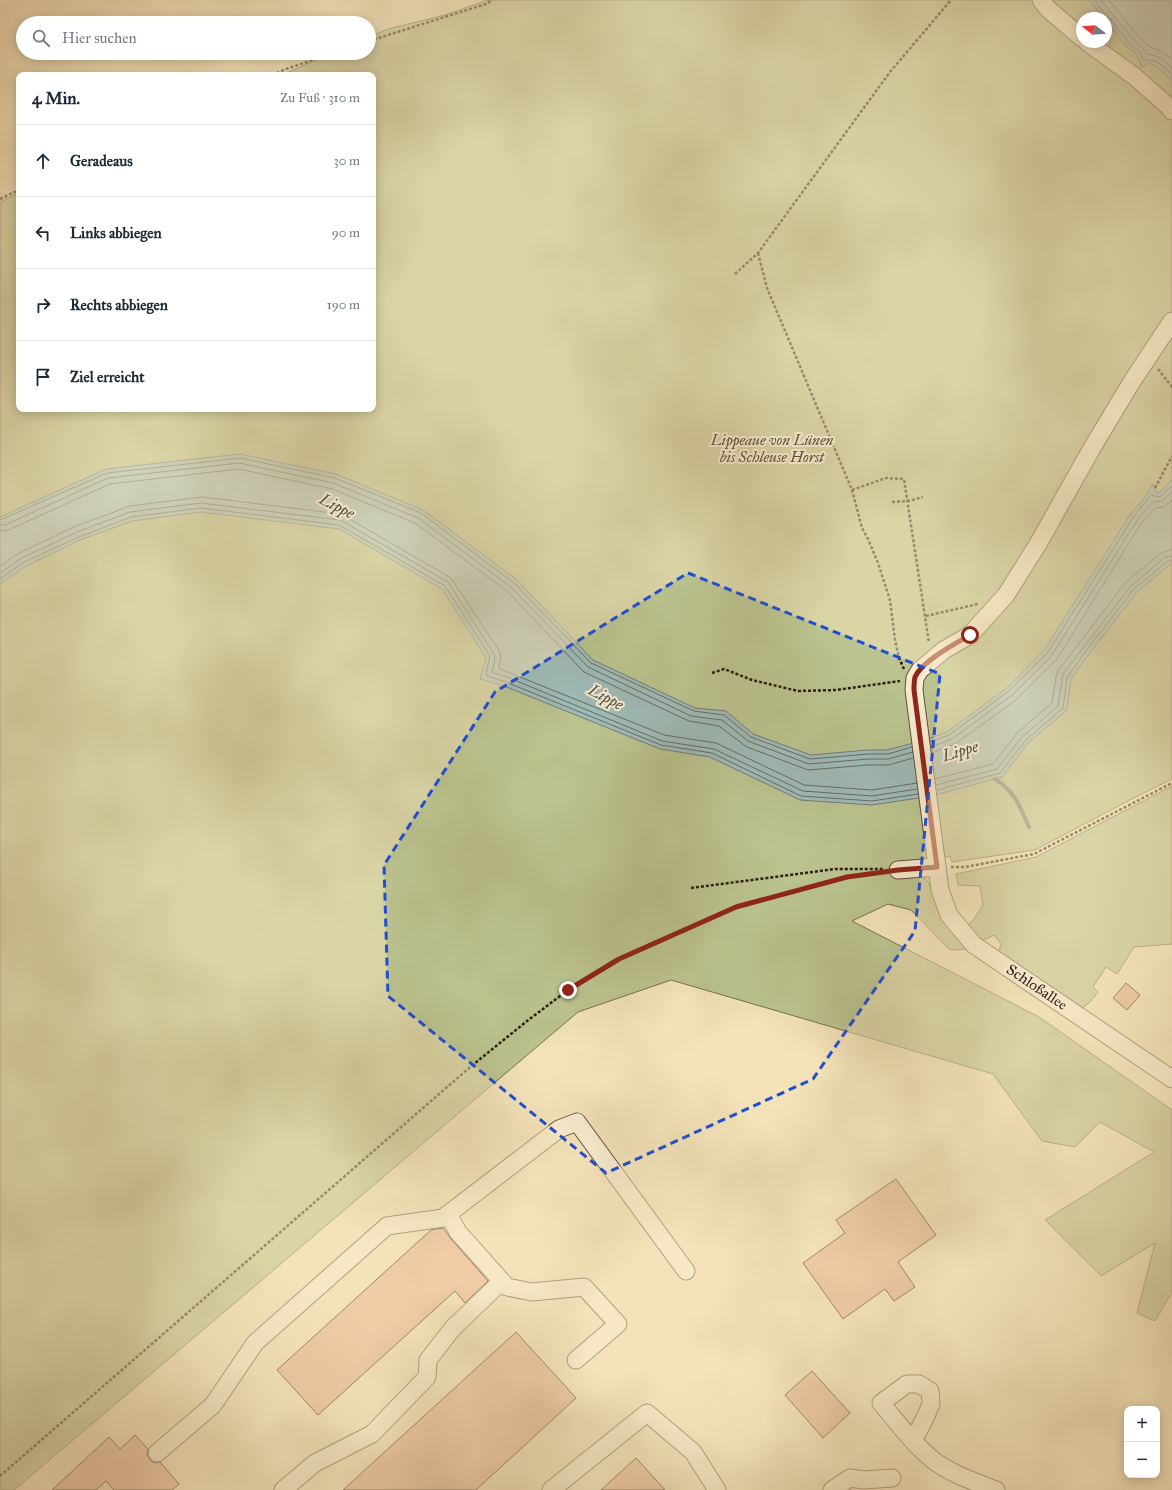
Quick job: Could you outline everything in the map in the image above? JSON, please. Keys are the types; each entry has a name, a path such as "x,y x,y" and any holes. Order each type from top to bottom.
{"street":[{"path":"1041,0 1048,9 1076,33"},
{"path":"1095,48 1134,76 1172,111"},
{"path":"914,684 920,670 944,650 970,635 1006,595 1038,544 1092,448 1131,383 1172,321"},
{"name":"Schloßallee","path":"914,684 940,890 949,915 974,945 1172,1079"},
{"path":"898,870 936,863"},
{"path":"157,1453 213,1405 255,1343 387,1226 443,1218 560,1129 576,1122 686,1271"},
{"path":"448,1214 458,1232 507,1287 532,1292 584,1287 618,1324 576,1360"},
{"path":"284,1490 315,1463 372,1434 427,1377 428,1360 453,1328 502,1281"},
{"path":"551,1490 648,1413 693,1452 717,1490"},
{"path":"912,1441 933,1460 961,1477 996,1490"},
{"path":"832,1490 850,1478 864,1480 892,1478"}],"path":[{"path":"376,39 486,4 492,0"},
{"path":"735,274 758,253 890,72 951,0"},
{"path":"279,72 313,60"},
{"path":"0,199 16,191"},
{"path":"758,253 767,288 852,490 862,528 878,563 890,600 899,658 904,670 914,684"},
{"path":"1148,358 1172,386"},
{"path":"1155,488 1172,456"},
{"path":"852,490 886,478 904,479 928,635"},
{"path":"892,502 923,498"},
{"path":"926,616 989,601 996,605"},
{"path":"712,673 724,669 752,680 798,691 836,690 914,684"},
{"path":"965,867 1034,854 1172,783"},
{"path":"691,888 836,869 898,870"},
{"path":"0,1476 469,1068 568,990 619,959 736,907 847,877 898,870"}],"highlighted area":[{"path":"688,573 940,674 915,931 813,1079 606,1173 388,996 384,865 495,692"}],"green space":[{"name":"Lippeaue von Lünen bis Schleuse Horst","path":"488,0 1172,0 1172,779 1035,850 952,862 950,856 932,859 917,876 926,879 969,949 950,950 911,910 888,904 852,921 1039,1017 1172,1110 1172,1292 1155,1321 1137,1313 1155,1243 1101,1276 1045,1220 1154,1152 1100,1122 1075,1147 1042,1141 993,1074 671,980 578,1012 14,1490 0,1490 0,202 16,194 16,412 376,412 376,72 289,72 316,60 376,60 376,34 388,29 445,15"},
{"path":"1172,786 1172,944 1134,947 1117,974 1106,967 1093,987 1098,992 1089,1003 1079,1011 998,954 1001,944 994,935 979,942 965,929 983,905 980,886 958,885 956,874 1036,857"}],"water":[{"path":"1089,0 1172,0 1172,81 1160,69 1150,63 1142,67 1136,54 1126,46 1112,28 1112,12 1099,12"},
{"name":"Lippe","path":"240,454 336,474 423,510 517,580 593,660 695,708 726,711 753,734 811,755 868,750 887,750 925,740 947,732 1007,688 1045,649 1131,513 1142,501 1153,484 1157,494 1172,480 1172,563 1137,592 1071,679 1067,710 1028,743 1002,777 932,796 872,805 800,800 710,757 660,749 504,686 480,679 486,658 442,589 339,529 201,512 132,521 80,540 26,566 0,584 0,517 106,469"}],"building":[{"path":"1126,983 1140,995 1127,1010 1113,998"},
{"path":"896,1179 936,1235 898,1262 915,1287 894,1301 885,1289 843,1319 803,1263 845,1233 836,1220"},
{"path":"443,1228 488,1281 465,1303 455,1291 318,1415 277,1370 431,1230"},
{"path":"516,1332 576,1398 476,1490 343,1490"},
{"path":"812,1371 850,1413 823,1438 785,1395"},
{"path":"135,1435 148,1449 147,1454 150,1460 154,1463 160,1462 179,1484 172,1490 114,1490 106,1481 96,1490 52,1490 109,1437 120,1449"},
{"path":"636,1458 665,1490 601,1490"}],"waterway":[{"path":"995,779 1008,789 1016,800 1029,827"}],"route":[{"path":"568,990 619,959 736,907 847,877 898,870 937,867 914,690 915,678 920,670 932,659 944,650 970,635"}]}
